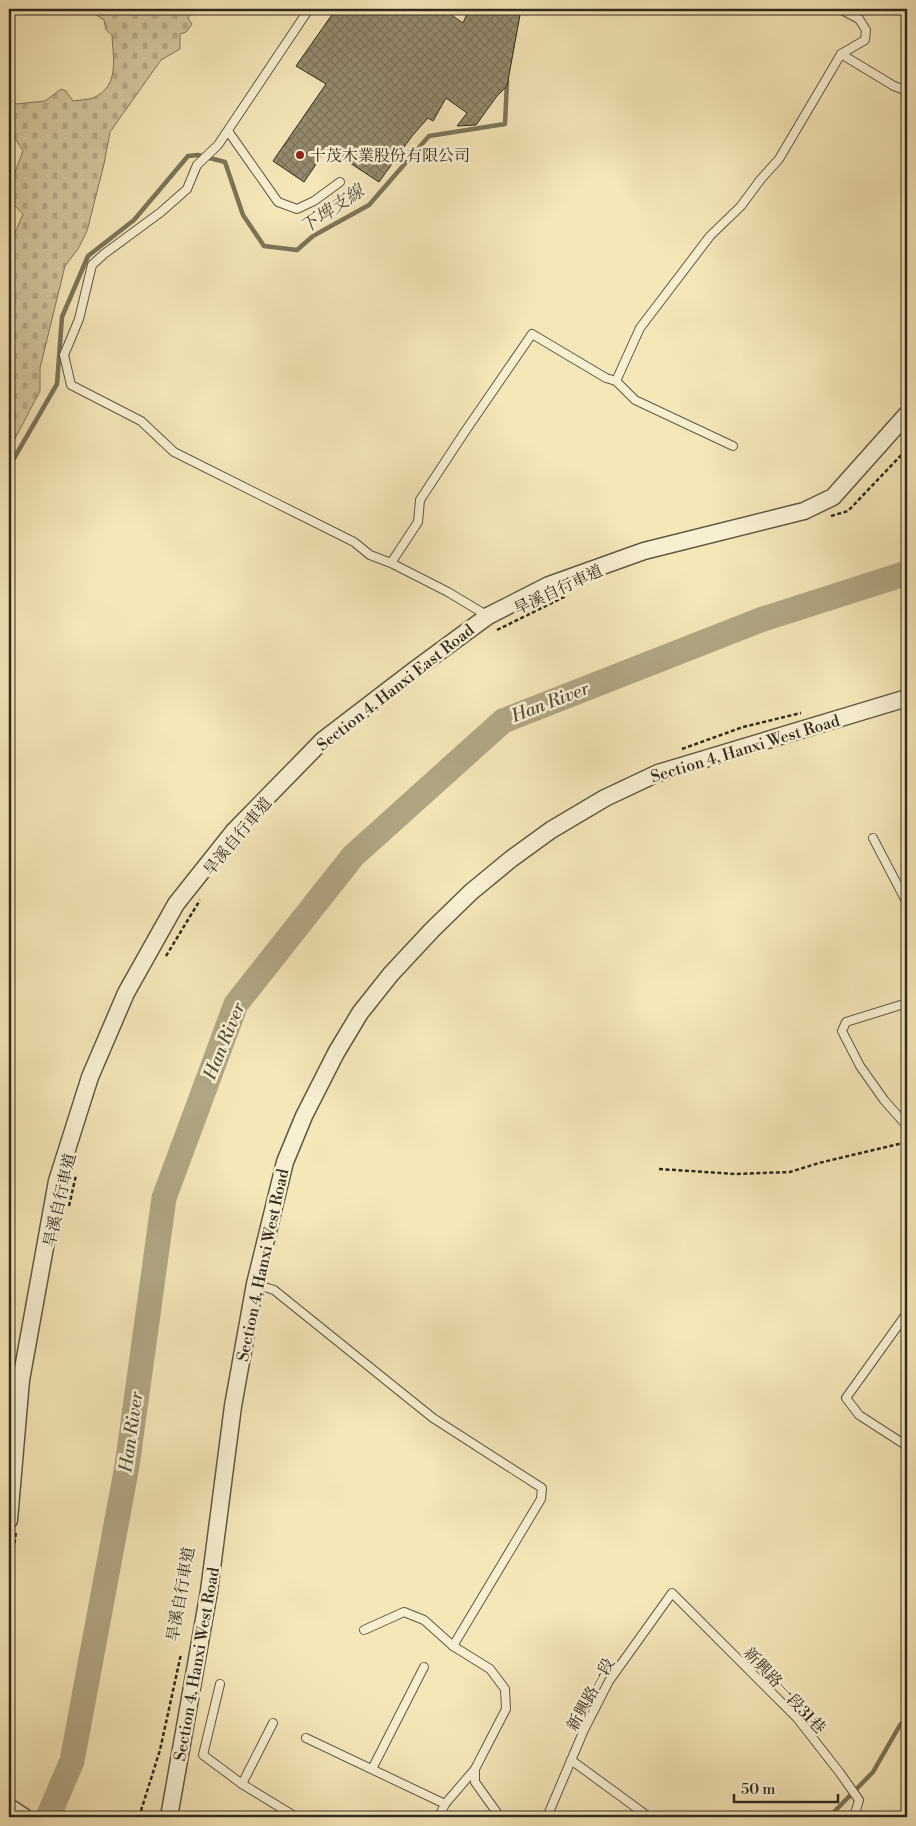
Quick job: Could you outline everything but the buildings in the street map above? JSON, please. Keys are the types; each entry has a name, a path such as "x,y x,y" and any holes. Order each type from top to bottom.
{"street":[{"name":"Section 4, Hanxi East Road","path":"12,1525 21,1380 57,1182 90,1077 126,993 176,904 234,831 323,740 488,616 549,585 644,551 804,511 833,497 907,414"},
{"name":"Section 4, Hanxi West Road","path":"169,1817 209,1591 233,1406 255,1284 285,1162 304,1116 336,1053 360,1013 391,974 471,892 511,859 551,830 605,798 658,773 907,698"},
{"path":"9,1808 24,1817"}],"lane":[{"path":"309,9 228,131 218,145 197,166 187,189 161,212 92,265 78,319 64,355 71,385 141,421 174,452 354,542 370,554 392,563 448,592 488,616"},
{"path":"616,381 640,328 710,236 741,206 779,159 841,54 865,40 866,30 859,19 840,9"},
{"path":"841,54 894,86 907,91"},
{"path":"228,131 278,202 297,209 314,201 340,182"},
{"path":"392,563 418,522 420,500 532,334 606,378 616,381 635,400 733,446"},
{"path":"873,838 907,903"},
{"path":"907,1003 846,1022 842,1031 860,1066 884,1100 907,1126"},
{"path":"255,1284 274,1290 433,1418 542,1488 541,1499 453,1646"},
{"path":"907,1313 846,1398 859,1415 907,1446"},
{"name":"新興路一段","path":"547,1817 584,1730 609,1681 672,1593"},
{"name":"新興路一段31巷","path":"672,1593 797,1718 840,1773 858,1800 854,1817"},
{"path":"364,1630 404,1612 424,1620 453,1646 490,1669 505,1689 506,1709 475,1769 445,1804 439,1817"},
{"path":"372,1769 424,1667"},
{"path":"220,1684 203,1754 242,1784 296,1817"},
{"path":"242,1784 272,1723"},
{"path":"306,1738 445,1804"},
{"path":"571,1760 649,1817"},
{"path":"475,1769 474,1782 500,1817"}],"path":[{"path":"824,518 848,511 907,448"},
{"name":"旱溪自行車道","path":"495,631 569,595"},
{"path":"679,750 743,727 807,711"},
{"name":"旱溪自行車道","path":"165,957 202,897"},
{"path":"659,1168 736,1174 790,1172 907,1142"},
{"name":"旱溪自行車道","path":"68,1214 76,1175"},
{"path":"9,1582 12,1525"},
{"name":"旱溪自行車道","path":"139,1817 160,1750 182,1653"}],"green space":[{"path":"87,9 194,9 188,18 192,24 186,32 180,34 180,49 161,60 110,132 87,231 78,249 65,266 40,368 40,391 9,450 9,253 10,244 23,214 14,205 9,188 23,151 13,135 9,134 9,100 17,104 45,101 61,89 66,91 73,101 86,100 102,93 108,86 114,62 112,35 106,30 104,20"}],"waterway":[{"name":"下埤支線","path":"514,17 520,9"},
{"name":"下埤支線","path":"9,467 57,384 62,317 88,256 134,220 188,156 198,155 225,162 243,215 264,246 297,250 313,236 369,205 429,136 505,124 507,81"},
{"name":"Han River","path":"48,1817 72,1761 127,1466 164,1198 236,1004 353,856 503,721 763,619 907,573"},
{"path":"829,1817 873,1772 900,1725 907,1719"}],"place":[{"name":"十茂木業股份有限公司","path":"300,155"}]}
